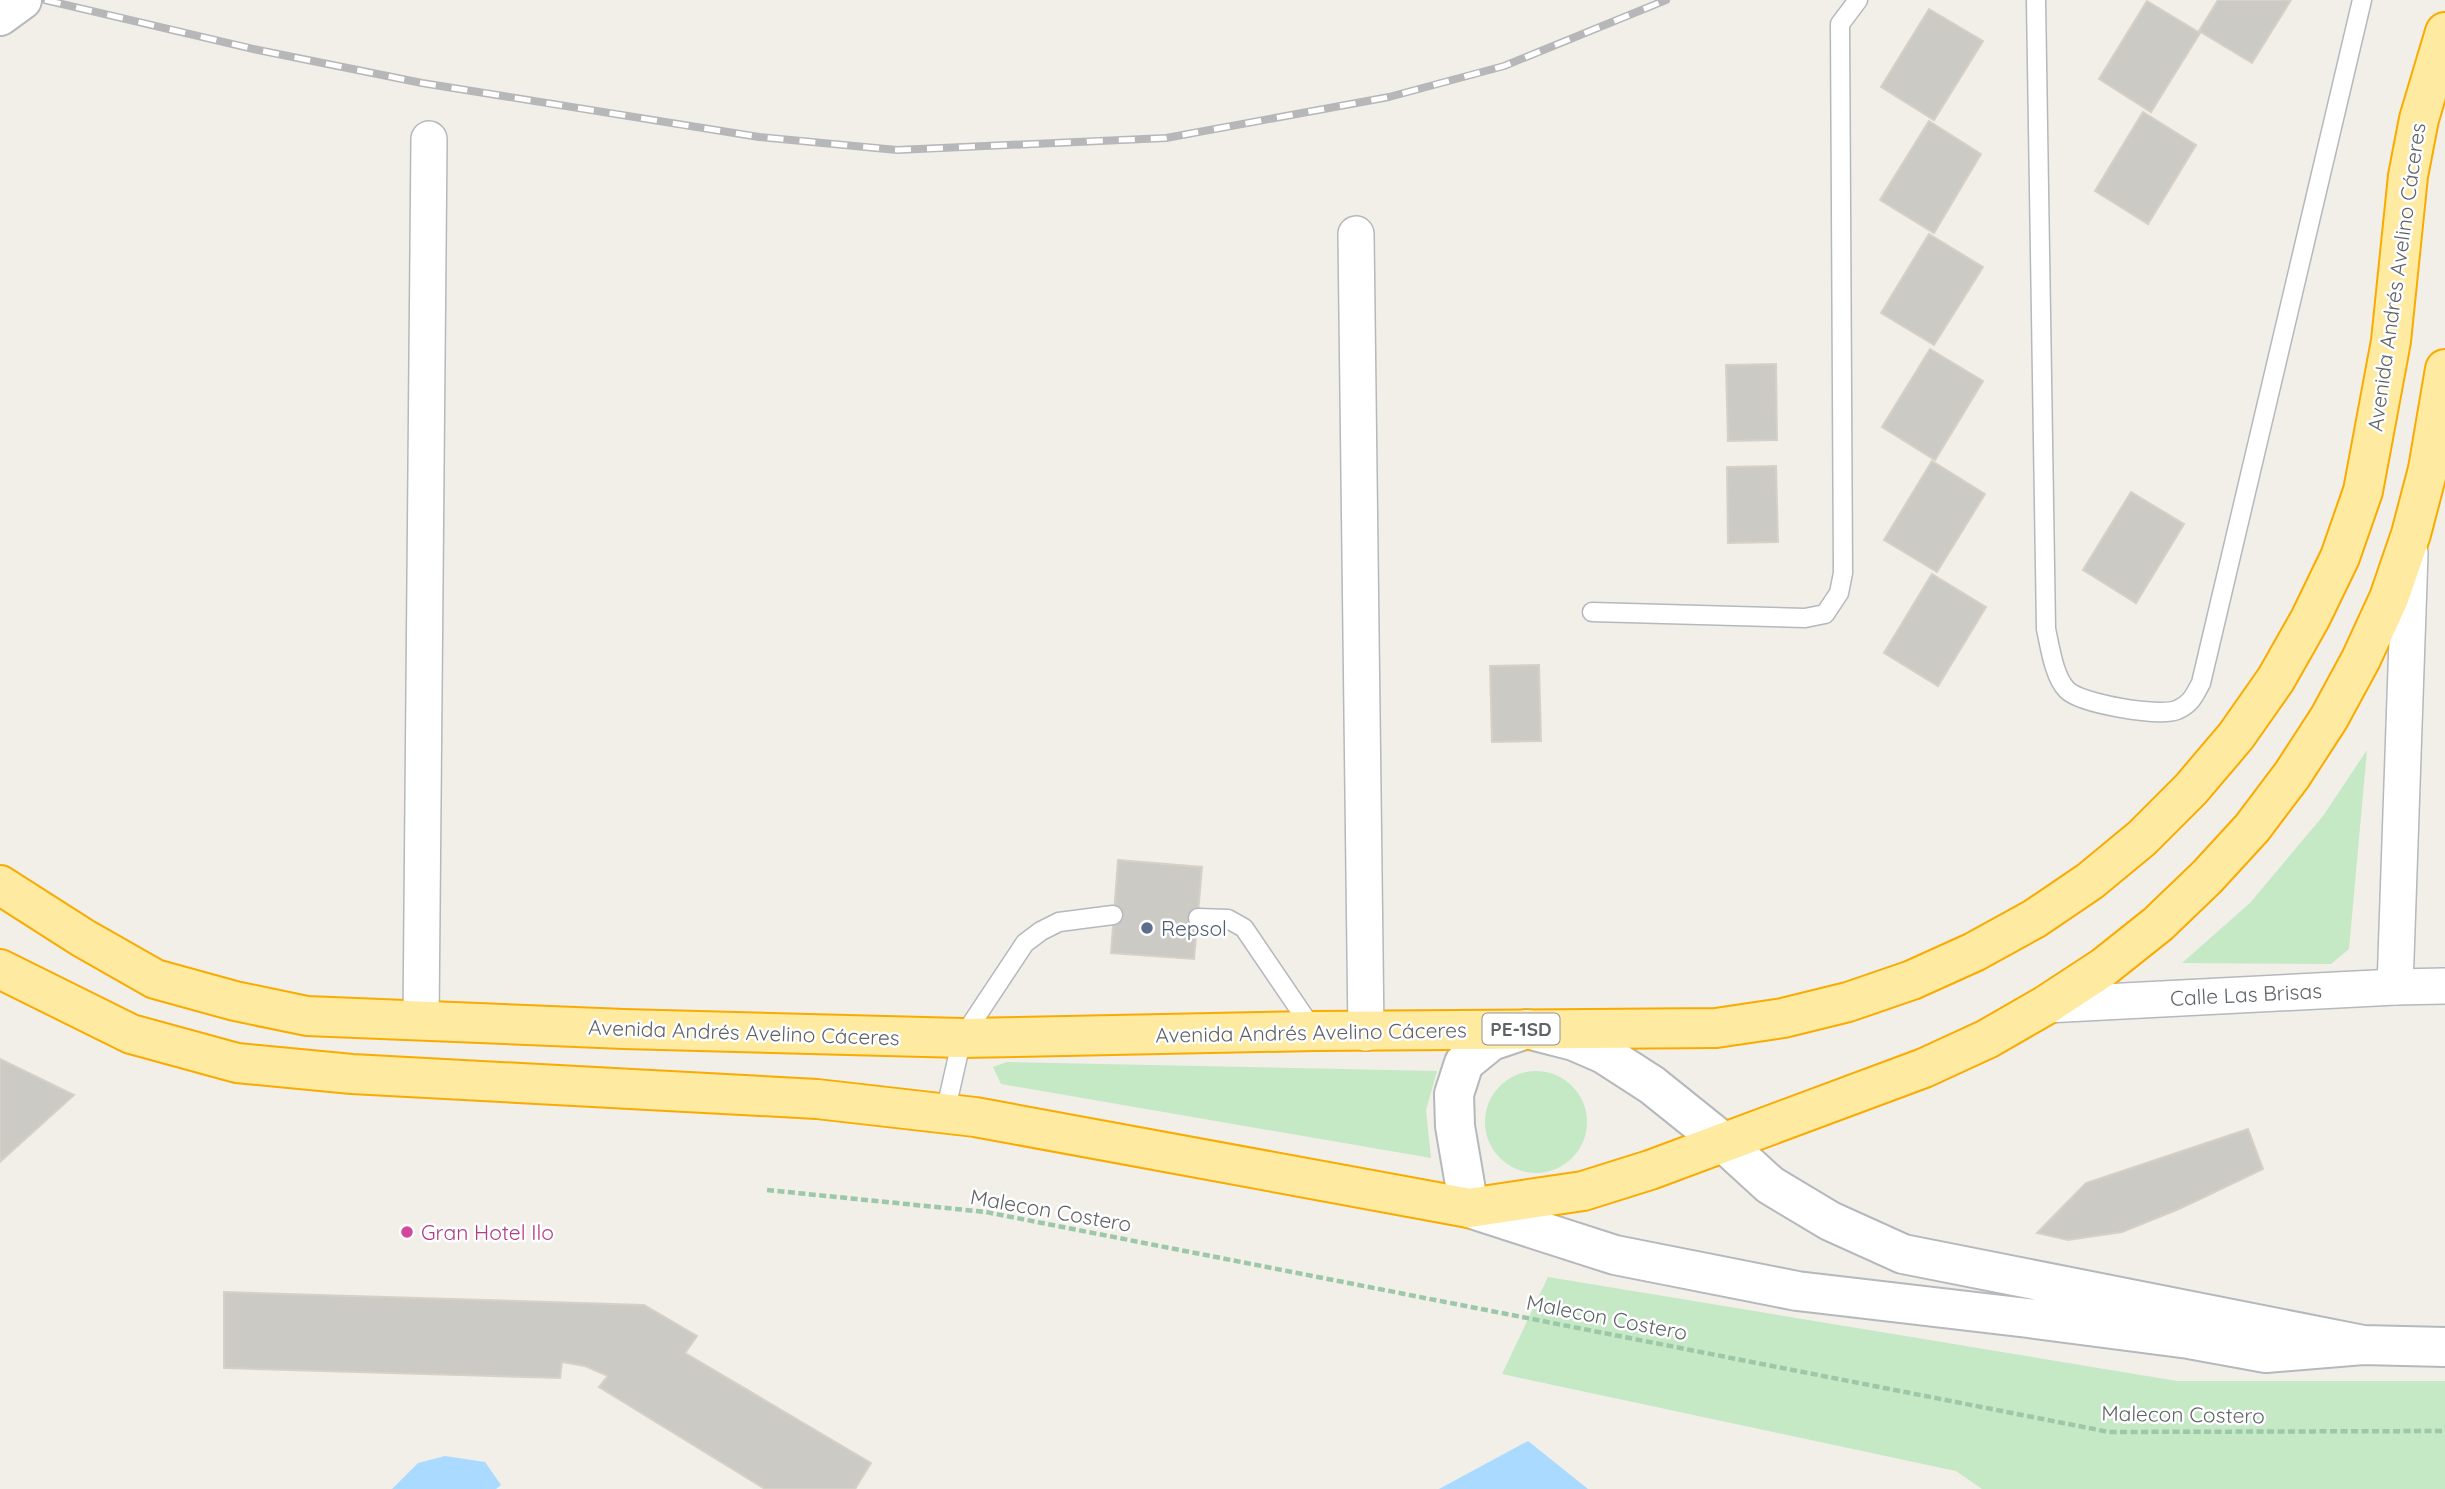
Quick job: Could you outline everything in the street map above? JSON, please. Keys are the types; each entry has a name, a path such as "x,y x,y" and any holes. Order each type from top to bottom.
{"highway":[{"name":"Avenida Andrés Avelino Cáceres","path":"0,885 83,938 155,979 235,1001 307,1016 624,1029 962,1038 1314,1031 1366,1033 1716,1028 1783,1018 1848,1002 1912,980 1974,952 2045,912 2090,881 2142,838 2191,789 2236,736 2276,680 2340,557 2363,491 2391,341 2409,176 2419,118 2445,32"},
{"path":"0,970 131,1034 237,1063 352,1074 817,1099 945,1113 1469,1208 1583,1191 1650,1170 1924,1068 1987,1039 2104,967 2158,924 2207,877 2252,828 2300,763 2355,671 2389,598 2411,534 2428,469 2445,369"},
{"path":"624,1029 628,1090"}],"street":[{"path":"0,16 22,0"},
{"path":"421,1021 429,139"},
{"path":"1356,234 1366,1033"},
{"path":"2395,987 2411,534"},
{"name":"Calle Las Brisas","path":"2046,1005 2445,986"},
{"path":"2363,1345 1903,1254 1830,1221 1770,1185 1723,1142 1652,1085 1604,1054 1574,1041 1527,1029 1491,1041 1464,1063 1454,1094 1455,1126 1469,1208 1615,1255 1797,1292 2055,1321 2189,1339 2266,1353 2363,1345 2445,1348"}],"lane":[{"path":"1592,612 1805,618 1825,614 1839,593 1843,573 1840,24 1858,0"},
{"path":"2036,0 2046,629 2053,664 2067,690 2084,700 2154,713 2174,711 2191,702 2201,683 2362,0"},
{"path":"945,1113 962,1038 1025,943 1059,922 1113,915"},
{"path":"1198,918 1228,919 1244,928 1314,1031"}],"path":[{"name":"Malecon Costero","path":"767,1190 986,1212 2109,1432 2445,1431"}],"green space":[{"path":"2367,750 2349,949 2331,964 2182,963 2250,903 2323,816"},
{"path":"1007,1062 1437,1071 1426,1110 1431,1158 1001,1084 993,1067"},
{"path":"1536,1071 1556,1075 1572,1086 1583,1102 1587,1122 1583,1142 1572,1158 1556,1169 1536,1173 1516,1169 1500,1158 1489,1142 1485,1122 1489,1102 1500,1086 1516,1075"},
{"path":"1548,1277 2177,1381 2445,1381 2445,1489 1982,1489 1956,1471 1502,1374"}],"water":[{"path":"1528,1441 1588,1489 1439,1489"},
{"path":"445,1456 485,1462 501,1485 496,1489 392,1489 418,1463"}],"building":[{"path":"2218,0 2291,0 2252,63 2199,31"},
{"path":"2147,1 2200,33 2151,112 2099,79"},
{"path":"1929,9 1983,41 1934,120 1881,87"},
{"path":"2143,112 2196,145 2148,224 2095,191"},
{"path":"1929,121 1981,154 1934,233 1880,200"},
{"path":"1929,234 1983,267 1934,345 1881,313"},
{"path":"1930,349 1983,381 1935,460 1882,427"},
{"path":"1776,364 1777,440 1728,441 1726,365"},
{"path":"1932,461 1985,494 1937,572 1884,540"},
{"path":"1776,466 1778,542 1728,543 1727,467"},
{"path":"2131,492 2184,524 2136,603 2083,570"},
{"path":"1932,574 1986,607 1938,686 1884,653"},
{"path":"1539,665 1541,741 1492,742 1490,666"},
{"path":"1118,860 1202,867 1194,959 1111,953"},
{"path":"0,1059 74,1095 0,1162"},
{"path":"2248,1129 2263,1169 2179,1209 2122,1232 2068,1240 2037,1233 2086,1183"},
{"path":"224,1292 644,1305 697,1336 685,1353 871,1463 855,1489 765,1489 599,1387 608,1376 585,1366 562,1362 560,1378 224,1368"}],"railway":[{"path":"45,0 258,50 422,83 759,137 897,150 1166,138 1389,97 1504,66 1666,0"}],"place":[{"name":"Repsol","path":"1147,928"},
{"name":"Gran Hotel Ilo","path":"407,1232"}]}
